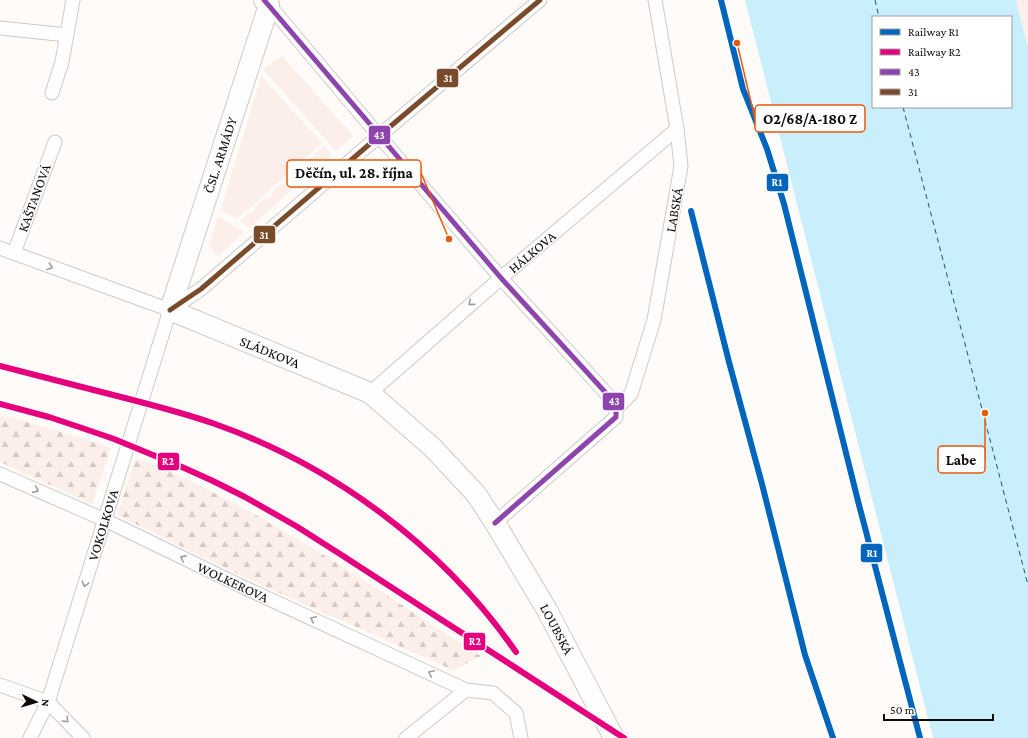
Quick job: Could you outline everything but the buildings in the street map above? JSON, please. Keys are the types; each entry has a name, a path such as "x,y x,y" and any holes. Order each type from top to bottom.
{"main road":[{"name":"ČSL. ARMÁDY","path":"170,310 268,2"},
{"name":"SLÁDKOVA","path":"170,310 370,393 432,447 476,494 495,523"},
{"name":"LOUBSKÁ","path":"495,523 547,610 614,738"}],"street":[{"path":"52,93 62,62 73,0"},
{"path":"170,310 201,289 540,0"},
{"name":"LABSKÁ","path":"495,523 616,417 616,407 632,394 654,320 681,166 677,129 656,0"},
{"path":"268,2 379,136 501,278 616,407"},
{"path":"0,28 67,35"},
{"name":"HÁLKOVA","path":"370,393 501,278 677,129"},
{"name":"KAŠTANOVÁ","path":"14,253 55,142"},
{"name":"SLÁDKOVA","path":"0,248 170,310"},
{"name":"VOKOLKOVA","path":"30,738 48,702 170,310"},
{"name":"WOLKEROVA","path":"0,474 105,520 246,588 466,690 493,693 516,713 521,738"},
{"path":"0,685 48,702 83,738"},
{"path":"406,738 466,690"}],"green space":[{"path":"1016,0 1028,0 1028,48"},
{"path":"282,56 353,136 336,151 263,69"},
{"path":"261,76 322,143 237,219 221,210"},
{"path":"324,146 332,155 249,228 240,221 250,212 251,213 255,210 254,208 266,197 268,199 273,195 271,193 283,183 284,185 289,180 288,178 303,165 305,167 311,162 309,160"},
{"path":"218,216 244,232 218,256 209,247"},
{"path":"0,414 111,448 92,504 0,462"},
{"path":"136,458 182,477 270,523 313,548 481,656 453,670 244,577 117,515"}],"water":[{"path":"745,0 1016,0 1028,48 1028,738 933,738"}],"ferry route":[{"path":"875,0 879,16"},
{"path":"903,108 1028,585"}],"rail line":[{"name":"R1","path":"721,0 743,89 767,149 784,204 858,501 920,738"},
{"name":"R1","path":"691,211 805,655 833,738"},
{"name":"R2","path":"0,366 156,406 203,420 259,442 302,463 343,487 383,514 420,545 455,578 487,614 516,652"},
{"name":"R2","path":"0,404 49,417 114,439 182,467 245,497 296,526 624,738"}],"transit line":[{"name":"43","path":"264,0 501,278 616,404 616,417 495,523"},
{"name":"31","path":"170,310 201,289 540,0"}],"place":[{"name":"O2/68/A-180 Z","path":"737,43"},
{"name":"Děčín, ul. 28. října","path":"449,239"},
{"name":"Labe","path":"985,413"}]}
